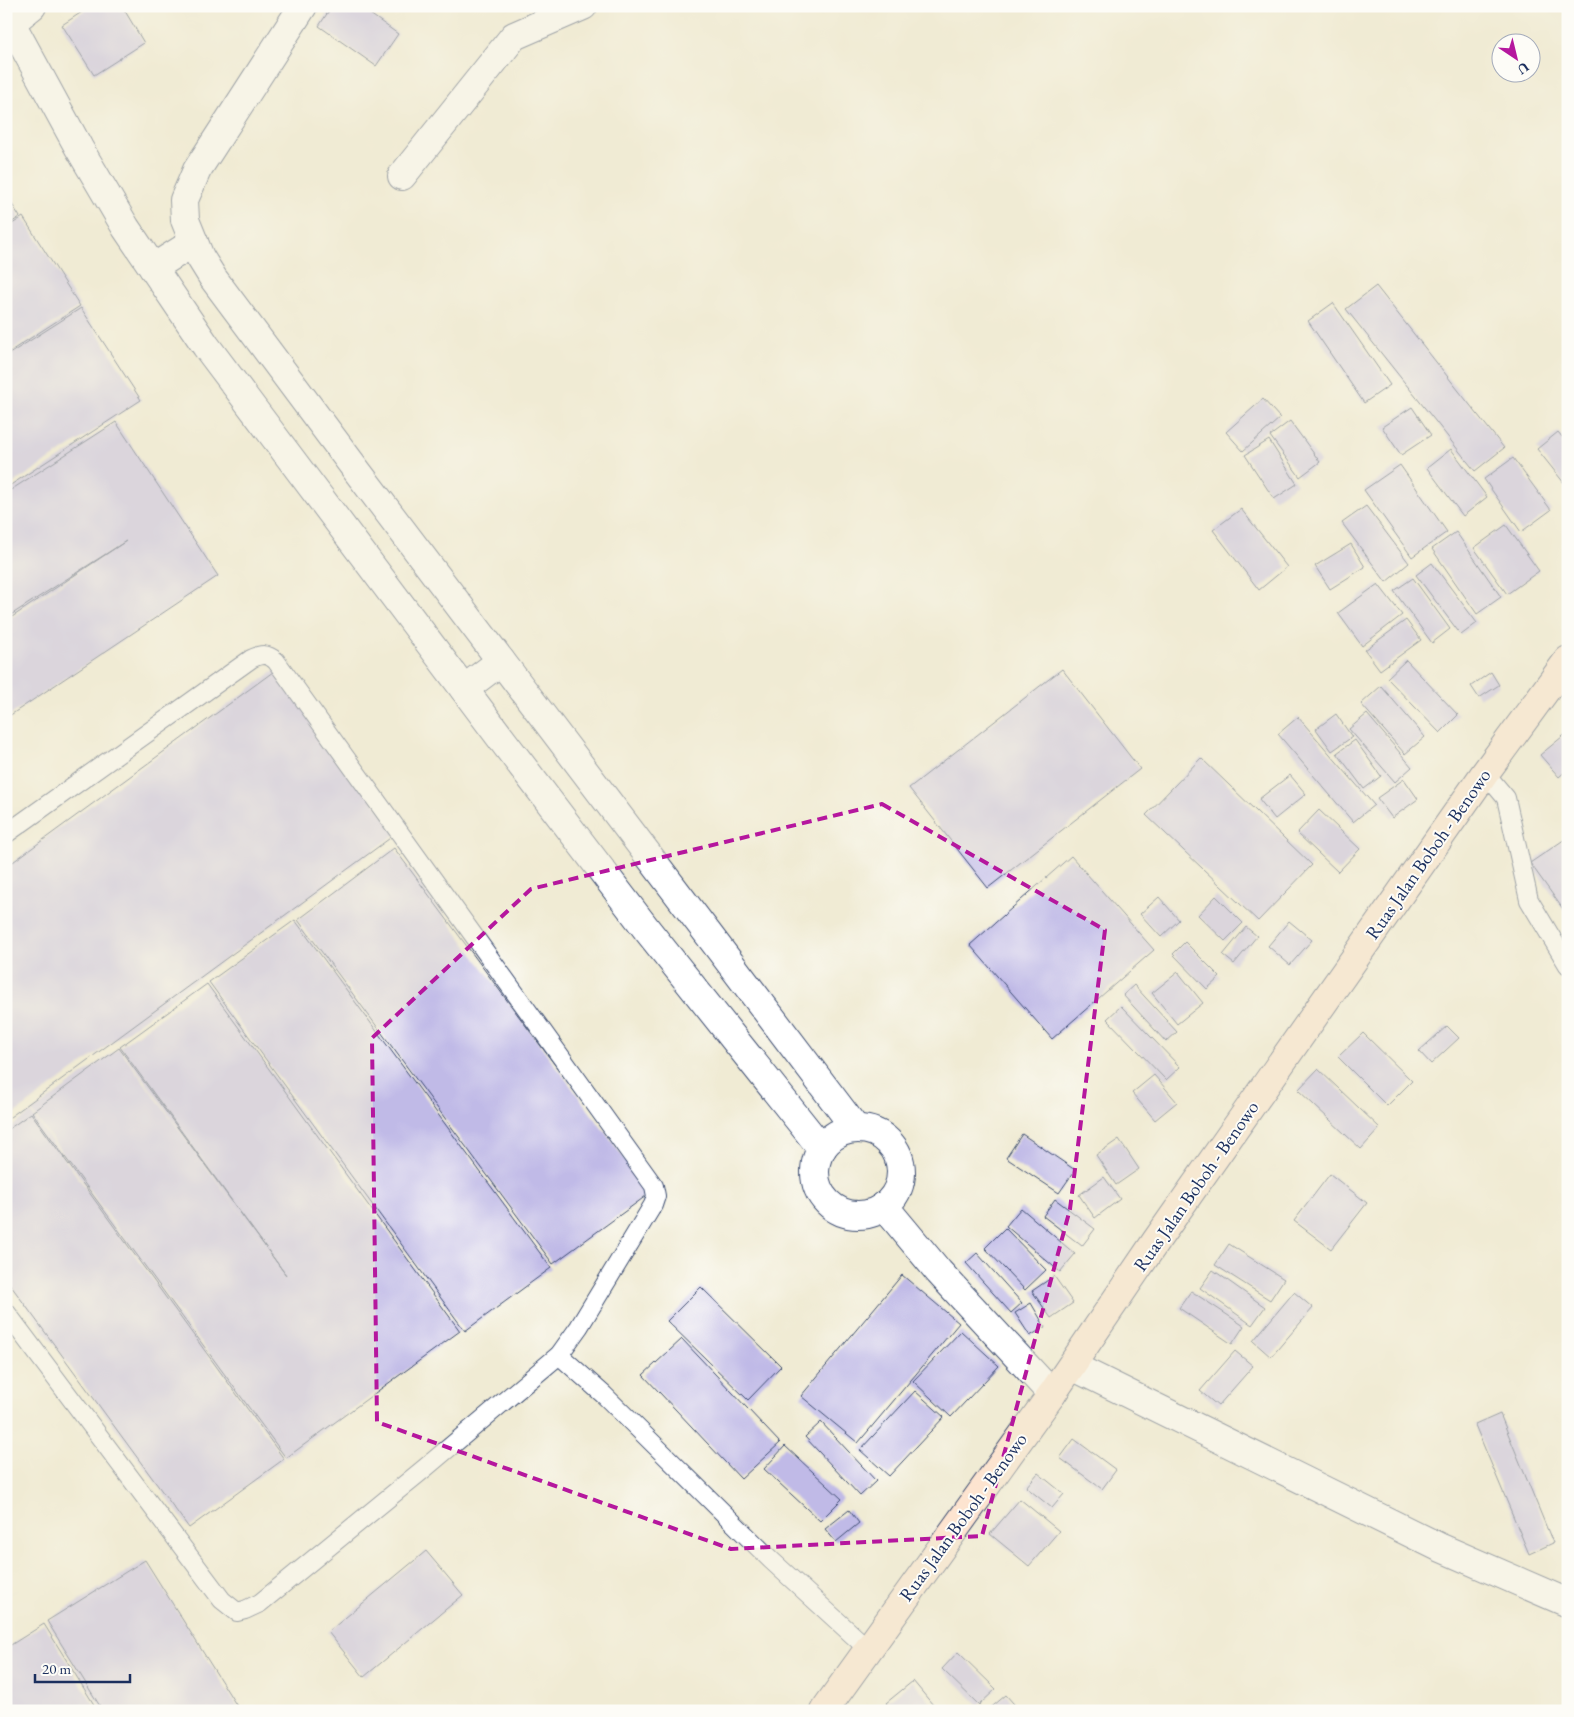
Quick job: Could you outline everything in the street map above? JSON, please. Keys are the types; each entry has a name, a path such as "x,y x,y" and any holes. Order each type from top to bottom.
{"main road":[{"name":"Ruas Jalan Boboh - Benowo","path":"824,1711 1072,1366 1156,1241 1485,773 1568,660"}],"street":[{"path":"402,176 514,36 533,6"},
{"path":"514,36 583,6"},
{"path":"300,8 197,170 184,200 186,220 200,257 213,278 501,661 856,1129"},
{"path":"17,14 79,148 126,228 206,346 648,931 822,1149"},
{"path":"153,268 194,242"},
{"path":"464,689 501,661"},
{"path":"856,1129 872,1130 886,1138 896,1150 901,1165 901,1180 895,1195 884,1206 869,1214 852,1214 836,1208 823,1197 816,1182 816,1165 822,1149 830,1139 843,1132 856,1129"},
{"path":"884,1206 940,1272 1052,1394"},
{"path":"1072,1366 1439,1547 1568,1603"}],"lane":[{"path":"6,834 251,659 265,654 270,656 276,661 654,1186 656,1196 653,1205 579,1327 559,1355 260,1603 237,1612 222,1600 6,1312"},
{"path":"1485,773 1506,798 1529,900 1568,965"},
{"path":"559,1355 604,1394 771,1560 868,1649"}],"highlighted area":[{"path":"882,804 1105,930 1070,1209 982,1536 731,1549 377,1422 372,1038 531,889"}],"building":[{"path":"91,6 122,6 144,43 94,75 62,25"},
{"path":"332,6 359,6 398,34 376,66 319,26"},
{"path":"6,195 20,217 6,226"},
{"path":"23,217 80,306 6,354 6,228"},
{"path":"1376,286 1504,448 1475,471 1346,309"},
{"path":"1333,303 1390,385 1364,403 1308,321"},
{"path":"81,308 141,400 6,488 6,356"},
{"path":"1263,399 1280,418 1243,451 1226,432"},
{"path":"1412,407 1431,435 1401,455 1382,427"},
{"path":"1290,421 1320,462 1300,477 1270,436"},
{"path":"116,422 218,576 6,718 6,621 126,541 6,618 6,493"},
{"path":"1558,432 1568,444 1568,488 1537,449"},
{"path":"1269,440 1297,484 1274,499 1245,455"},
{"path":"1451,449 1487,497 1463,516 1427,468"},
{"path":"1513,458 1551,510 1521,532 1484,479"},
{"path":"1400,465 1447,532 1412,557 1364,490"},
{"path":"1366,506 1409,563 1386,582 1342,523"},
{"path":"1241,509 1287,567 1259,590 1213,530"},
{"path":"1506,525 1539,571 1507,594 1474,548"},
{"path":"1456,532 1501,597 1477,614 1432,549"},
{"path":"1351,544 1365,567 1330,589 1315,566"},
{"path":"1432,563 1477,623 1461,635 1416,575"},
{"path":"1413,578 1450,629 1432,643 1394,591"},
{"path":"1378,584 1402,615 1362,646 1338,613"},
{"path":"1406,620 1421,640 1380,670 1365,650"},
{"path":"1406,660 1458,715 1440,733 1387,678"},
{"path":"277,669 397,833 6,1120 6,867"},
{"path":"1062,669 1140,769 988,888 909,788"},
{"path":"1491,672 1499,685 1479,698 1471,686"},
{"path":"1381,686 1425,737 1405,754 1361,704"},
{"path":"1336,714 1352,737 1332,751 1316,729"},
{"path":"1367,714 1412,767 1395,782 1349,729"},
{"path":"1298,717 1374,805 1353,822 1278,734"},
{"path":"1568,732 1568,769 1559,777 1540,755"},
{"path":"1355,740 1381,776 1364,789 1337,753"},
{"path":"1201,758 1312,865 1258,921 1146,815"},
{"path":"1290,775 1306,794 1275,819 1259,799"},
{"path":"1404,779 1418,799 1392,818 1377,798"},
{"path":"1319,810 1360,849 1338,872 1297,833"},
{"path":"1568,837 1568,916 1530,863"},
{"path":"394,848 650,1193 553,1264 298,920"},
{"path":"1071,856 1154,950 1052,1039 970,945"},
{"path":"1216,896 1243,923 1225,941 1198,915"},
{"path":"1159,897 1179,920 1161,937 1140,914"},
{"path":"295,920 551,1268 465,1331 209,982"},
{"path":"1289,921 1312,940 1290,965 1268,946"},
{"path":"1246,927 1257,936 1234,964 1223,955"},
{"path":"1185,942 1220,977 1207,989 1173,954"},
{"path":"1178,972 1203,1003 1177,1024 1152,993"},
{"path":"207,984 460,1331 286,1458 32,1112 119,1048 286,1275 120,1047"},
{"path":"1134,985 1177,1032 1166,1042 1123,995"},
{"path":"1121,1006 1180,1067 1166,1080 1107,1019"},
{"path":"1447,1026 1459,1038 1431,1064 1419,1051"},
{"path":"1363,1033 1412,1081 1387,1106 1338,1057"},
{"path":"1318,1069 1380,1128 1361,1149 1298,1090"},
{"path":"1154,1075 1177,1102 1155,1120 1132,1093"},
{"path":"31,1113 284,1459 189,1528 6,1279 6,1131"},
{"path":"1022,1134 1075,1170 1059,1193 1006,1158"},
{"path":"1119,1139 1139,1169 1116,1185 1096,1155"},
{"path":"1330,1174 1367,1203 1331,1249 1294,1221"},
{"path":"1104,1177 1120,1199 1095,1218 1079,1195"},
{"path":"1055,1199 1095,1229 1082,1246 1043,1216"},
{"path":"1021,1208 1075,1254 1060,1272 1006,1226"},
{"path":"1005,1228 1046,1270 1025,1290 985,1248"},
{"path":"1229,1244 1284,1279 1270,1300 1215,1265"},
{"path":"977,1253 1022,1303 1011,1313 966,1263"},
{"path":"1213,1270 1265,1307 1252,1325 1200,1288"},
{"path":"902,1275 959,1323 858,1443 801,1396"},
{"path":"1054,1276 1073,1303 1051,1318 1032,1291"},
{"path":"701,1287 781,1366 748,1400 667,1321"},
{"path":"1191,1291 1244,1326 1232,1344 1179,1308"},
{"path":"1294,1292 1313,1308 1271,1357 1253,1341"},
{"path":"1031,1303 1045,1327 1030,1336 1015,1313"},
{"path":"961,1331 999,1366 951,1417 913,1381"},
{"path":"682,1339 780,1443 741,1479 643,1375"},
{"path":"1235,1351 1253,1366 1218,1406 1200,1391"},
{"path":"915,1391 944,1417 889,1476 860,1450"},
{"path":"1500,1414 1553,1543 1529,1554 1475,1425"},
{"path":"821,1422 876,1481 860,1496 805,1437"},
{"path":"1074,1439 1116,1470 1102,1489 1060,1458"},
{"path":"785,1446 842,1499 820,1521 764,1469"},
{"path":"1038,1473 1064,1494 1052,1508 1026,1487"},
{"path":"1020,1499 1059,1531 1029,1566 990,1534"},
{"path":"849,1510 859,1523 836,1542 825,1529"},
{"path":"426,1551 463,1595 364,1677 328,1632"},
{"path":"145,1560 240,1711 103,1711 47,1621"},
{"path":"44,1624 98,1711 6,1711 6,1648"},
{"path":"958,1652 996,1689 979,1705 942,1669"},
{"path":"913,1681 938,1711 892,1711 886,1703"},
{"path":"1006,1695 1020,1711 987,1711"}]}
